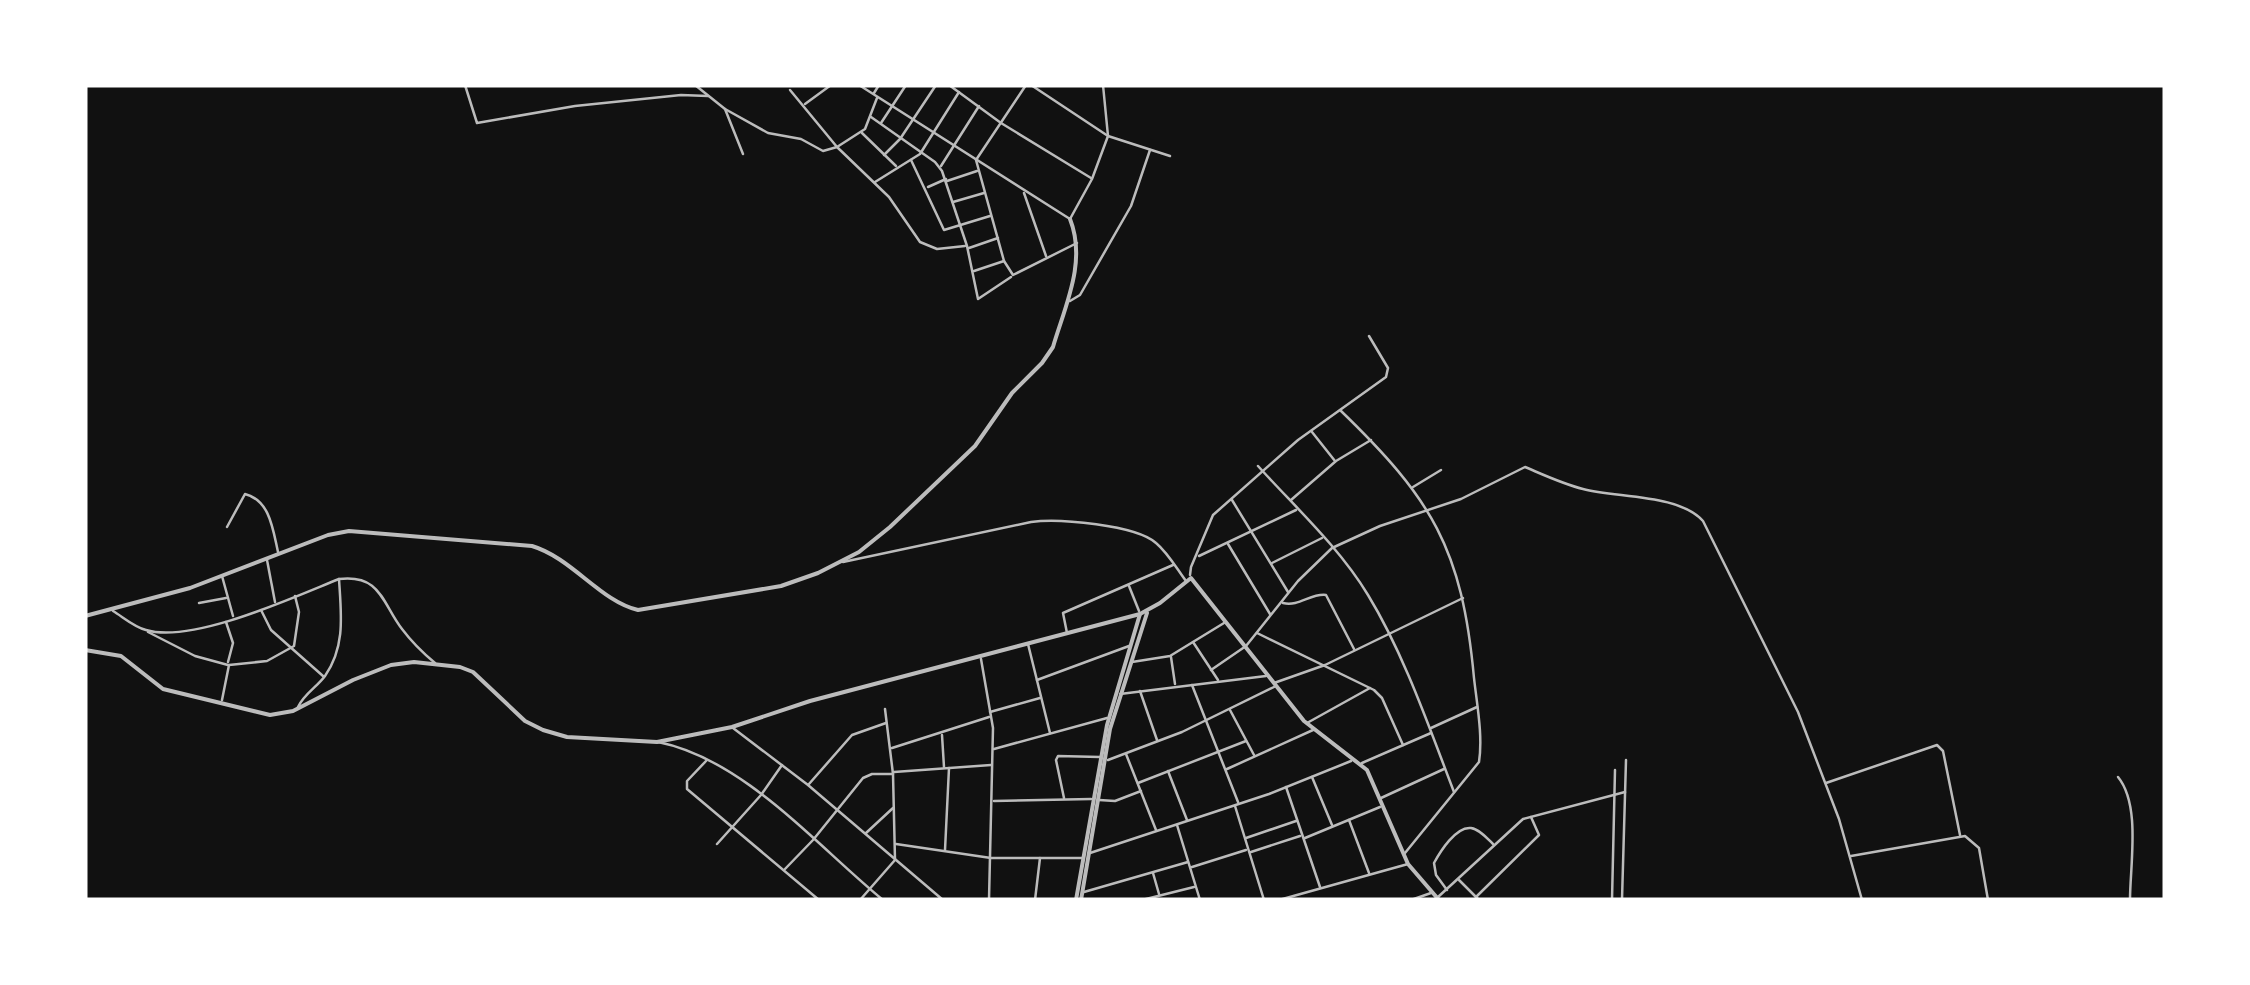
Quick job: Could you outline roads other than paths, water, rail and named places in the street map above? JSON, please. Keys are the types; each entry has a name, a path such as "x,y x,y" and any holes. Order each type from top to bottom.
{"street":[{"path":"465,85 477,123 575,106 708,96"},
{"path":"804,105 831,85"},
{"path":"85,616 190,588 328,535 349,531 516,542 556,555 618,602 642,610 781,586 841,562 882,535 975,446 1016,388 1048,356 1067,300 1077,243 1070,219 858,85"},
{"path":"699,86 725,109 772,135 801,139 823,150 837,147 861,132 879,85"},
{"path":"880,124 906,85"},
{"path":"884,155 936,85"},
{"path":"949,85 1092,179"},
{"path":"976,160 1029,85 1108,136 1170,156"},
{"path":"1070,219 1092,179 1108,136 1104,85"},
{"path":"790,90 837,147 895,205 923,245 937,250 967,248 998,238"},
{"path":"874,183 920,154 960,92"},
{"path":"940,168 979,106"},
{"path":"725,109 743,154"},
{"path":"870,116 940,168 961,226 978,299 1077,243"},
{"path":"861,132 898,168"},
{"path":"1067,300 1082,292 1131,206 1150,150"},
{"path":"911,160 944,230 992,216"},
{"path":"976,160 1004,261 1013,276"},
{"path":"926,188 979,170"},
{"path":"1025,191 1046,258"},
{"path":"953,202 985,192"},
{"path":"972,272 1004,261"},
{"path":"657,742 732,727 810,701 1148,610 1189,579 1208,521 1310,431 1388,375 1388,368 1369,336"},
{"path":"1340,410 1413,487 1429,512 1464,598 1480,760 1404,854"},
{"path":"1310,431 1336,461"},
{"path":"1290,502 1336,461 1371,440"},
{"path":"1258,466 1332,548 1369,596 1455,793"},
{"path":"1212,670 1246,646 1288,593 1332,548 1380,526 1429,512 1525,467 1584,490 1655,500 1695,513 1703,521 1772,658 1826,783 1862,900"},
{"path":"1413,487 1442,470"},
{"path":"227,527 246,494 255,496 264,505 278,554"},
{"path":"1232,500 1288,593"},
{"path":"1196,558 1297,510"},
{"path":"841,562 1054,520 1146,537 1161,548 1227,622 1306,723 1370,773 1408,864 1438,899 1516,824 1530,816 1625,792"},
{"path":"1270,564 1322,538"},
{"path":"1228,542 1270,615"},
{"path":"266,558 275,603"},
{"path":"1067,633 1062,613 1174,565"},
{"path":"222,576 234,618"},
{"path":"143,630 188,631 339,579 354,578 382,593 401,628 436,664"},
{"path":"298,708 324,677 340,638 339,579"},
{"path":"1079,900 1108,718 1140,614 1128,584"},
{"path":"1281,602 1293,605 1326,595 1355,650"},
{"path":"110,609 195,656 228,665 267,661 290,650 298,637 294,596"},
{"path":"199,603 228,598"},
{"path":"1064,800 1058,756 1070,754 1102,760 1158,741 1464,598"},
{"path":"260,608 271,630 324,677"},
{"path":"1102,760 1148,610"},
{"path":"221,702 232,643 225,621"},
{"path":"1130,662 1170,656 1227,622"},
{"path":"1257,633 1371,688 1382,698 1403,745"},
{"path":"1028,642 1050,735"},
{"path":"1194,642 1219,682"},
{"path":"1037,680 1130,645"},
{"path":"85,650 124,657 163,689 264,714 298,708 384,667 408,662 470,670 524,721 550,733 657,742 708,759 761,795 883,900"},
{"path":"1170,656 1176,686"},
{"path":"980,657 993,749 990,900"},
{"path":"1120,694 1268,676"},
{"path":"1192,684 1226,770 1264,900"},
{"path":"1306,723 1371,688"},
{"path":"1140,691 1158,741"},
{"path":"890,748 1041,698"},
{"path":"1361,764 1477,707"},
{"path":"860,900 895,860 893,773 885,709"},
{"path":"1230,710 1254,757"},
{"path":"993,749 1108,718"},
{"path":"808,785 852,734 887,722"},
{"path":"732,727 808,785 942,900"},
{"path":"1226,770 1313,730"},
{"path":"942,732 946,768 945,851"},
{"path":"1138,784 1246,740"},
{"path":"1826,783 1930,744 1937,745 1943,751 1960,835"},
{"path":"1126,753 1156,832"},
{"path":"708,759 686,783 686,788 819,900"},
{"path":"894,844 991,858 1086,856 1354,760"},
{"path":"1622,900 1626,760"},
{"path":"717,844 782,765"},
{"path":"784,870 865,776 992,765"},
{"path":"1381,798 1445,768"},
{"path":"1612,900 1614,770"},
{"path":"1168,771 1187,822"},
{"path":"1312,777 1332,827"},
{"path":"2118,778 2132,806 2130,900"},
{"path":"1286,787 1320,888"},
{"path":"992,801 1115,801 1141,792"},
{"path":"1190,868 1303,837 1384,805"},
{"path":"865,834 894,808"},
{"path":"1458,879 1477,898 1539,834 1530,816"},
{"path":"1245,838 1297,820"},
{"path":"1349,820 1370,875"},
{"path":"1177,825 1200,900"},
{"path":"1446,890 1436,875 1434,863 1456,834 1475,829 1494,844"},
{"path":"1850,856 1960,835 1971,838 1979,848 1988,900"},
{"path":"1079,900 1086,856"},
{"path":"1035,900 1040,858"},
{"path":"1082,892 1188,862"},
{"path":"1280,900 1408,864"},
{"path":"1153,872 1159,896"},
{"path":"1143,900 1196,886"},
{"path":"1412,900 1432,893"}]}
